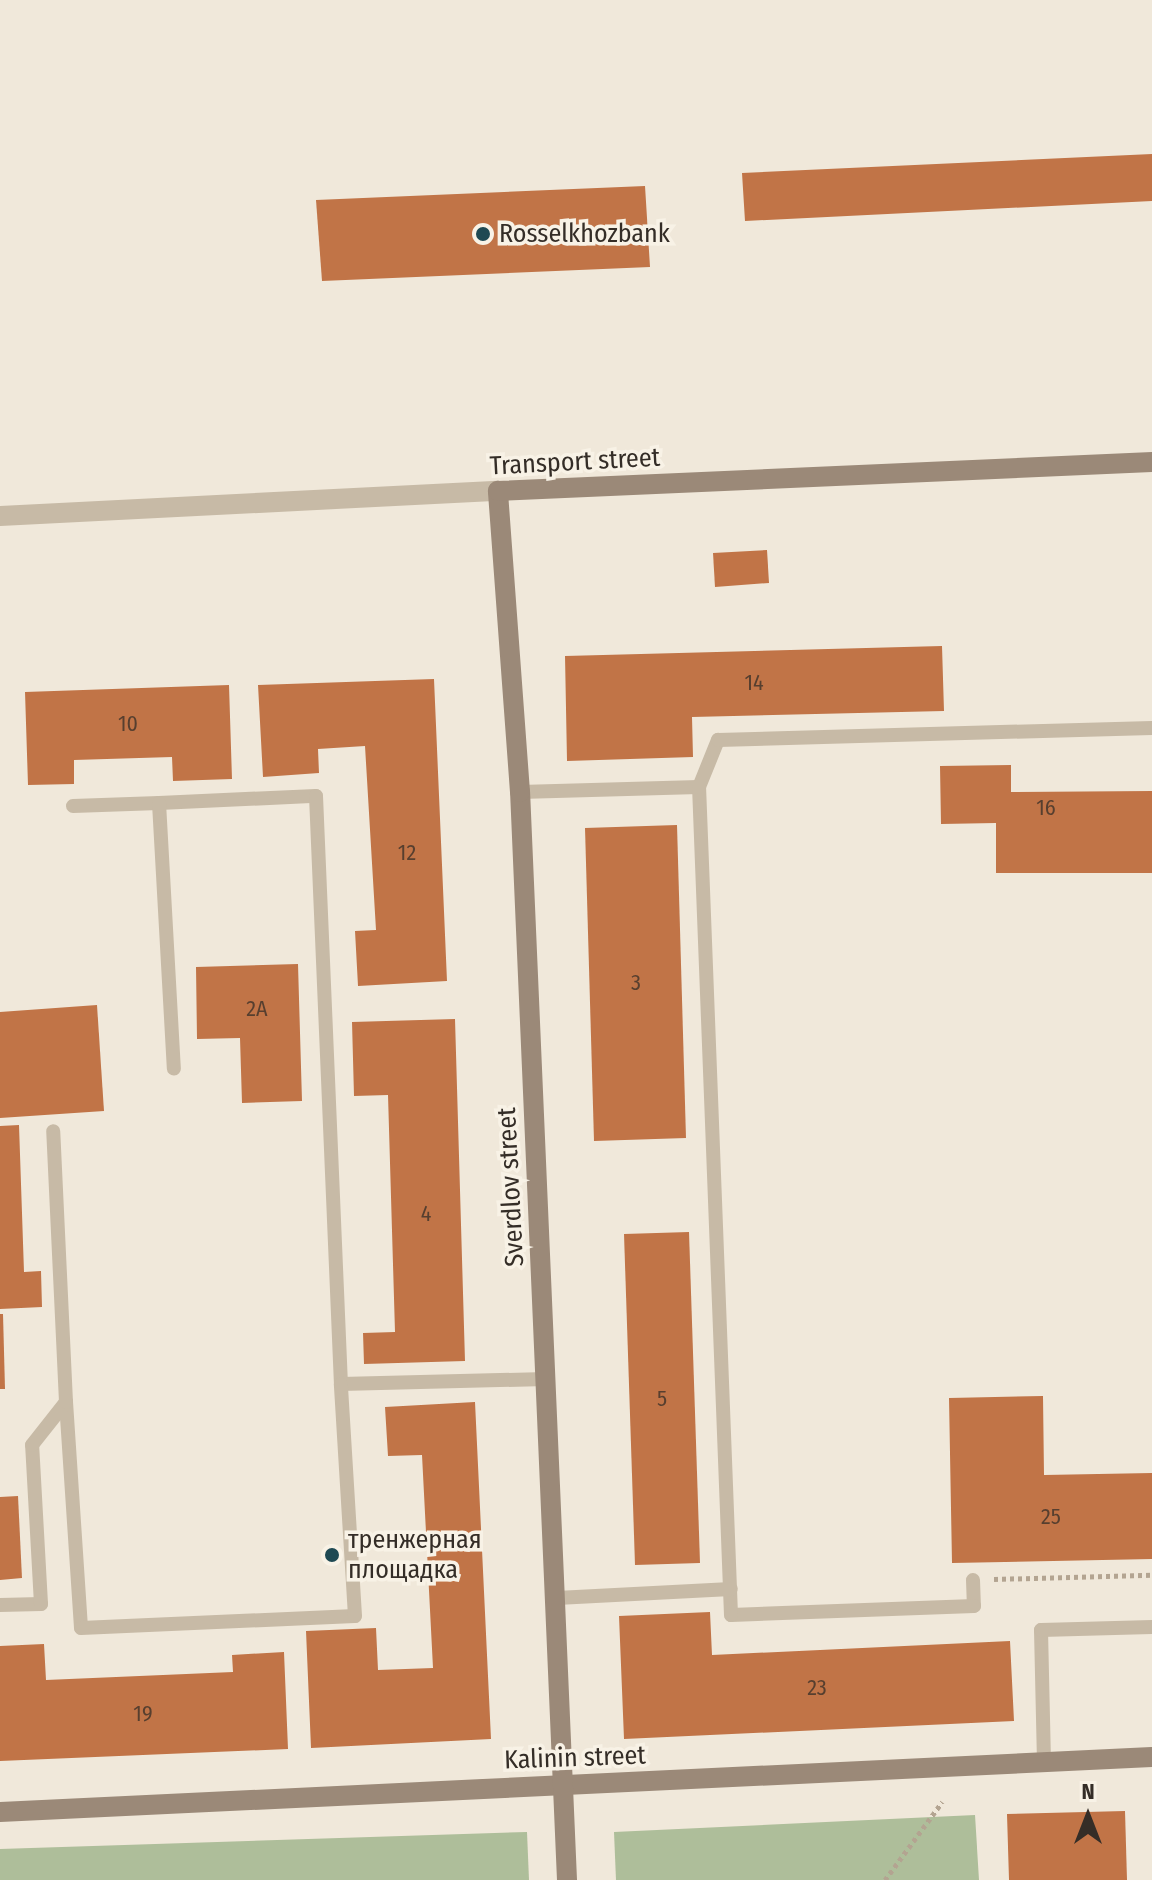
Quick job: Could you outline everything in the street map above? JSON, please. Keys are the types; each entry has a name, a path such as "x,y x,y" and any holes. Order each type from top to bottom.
{"street":[{"name":"Transport street","path":"0,516 1152,462"},
{"name":"Sverdlov street","path":"498,491 520,792 567,1880"},
{"name":"Kalinin street","path":"0,1812 1152,1757"}],"lane":[{"path":"973,1580 974,1606 731,1615 699,787 718,740 1152,728"},
{"path":"520,792 699,787"},
{"path":"53,1131 81,1628 355,1616 341,1384 316,796 73,806"},
{"path":"159,803 174,1069"},
{"path":"341,1384 546,1379"},
{"path":"0,1605 41,1604 32,1445 66,1402"},
{"path":"557,1598 731,1589"},
{"path":"1044,1762 1041,1630 1152,1627"}],"path":[{"path":"973,1580 1152,1575"},
{"path":"885,1880 942,1802"}],"green space":[{"path":"975,1815 979,1880 616,1880 614,1832"},
{"path":"527,1832 529,1880 0,1880 0,1849"}],"building":[{"path":"1152,154 1152,201 745,221 742,173"},
{"name":"Rosselkhozbank","path":"645,186 650,267 322,281 316,200"},
{"path":"767,550 769,583 715,587 713,553"},
{"path":"942,646 944,711 692,717 693,757 567,761 565,656"},
{"path":"434,679 447,981 358,986 355,931 376,930 365,746 318,749 319,773 263,777 258,685"},
{"path":"229,685 232,779 173,781 172,757 74,760 74,784 28,785 25,692"},
{"path":"1011,765 1011,792 1152,791 1152,873 996,873 996,823 941,824 940,766"},
{"path":"677,825 686,1138 594,1141 585,828"},
{"path":"298,964 302,1101 242,1103 240,1038 197,1039 196,967"},
{"path":"97,1005 104,1111 0,1118 0,1012"},
{"path":"455,1019 465,1361 364,1364 363,1333 395,1332 388,1095 354,1096 352,1022"},
{"path":"19,1125 24,1272 41,1271 42,1307 0,1309 0,1126"},
{"path":"689,1232 700,1563 635,1565 624,1234"},
{"path":"0,1314 3,1314 5,1389 0,1389"},
{"path":"1043,1396 1044,1475 1152,1473 1152,1559 952,1563 949,1398"},
{"path":"475,1402 491,1739 311,1748 306,1631 376,1628 378,1670 433,1668 422,1455 388,1456 385,1407"},
{"path":"18,1496 22,1578 0,1580 0,1497"},
{"path":"710,1612 712,1655 1010,1641 1014,1721 624,1739 619,1616"},
{"path":"44,1644 46,1680 233,1672 232,1655 284,1652 288,1749 0,1761 0,1646"},
{"path":"1125,1811 1127,1880 1009,1880 1007,1814"}],"place":[{"name":"Rosselkhozbank","path":"483,234"},
{"name":"тренжерная площадка","path":"332,1555"}]}
